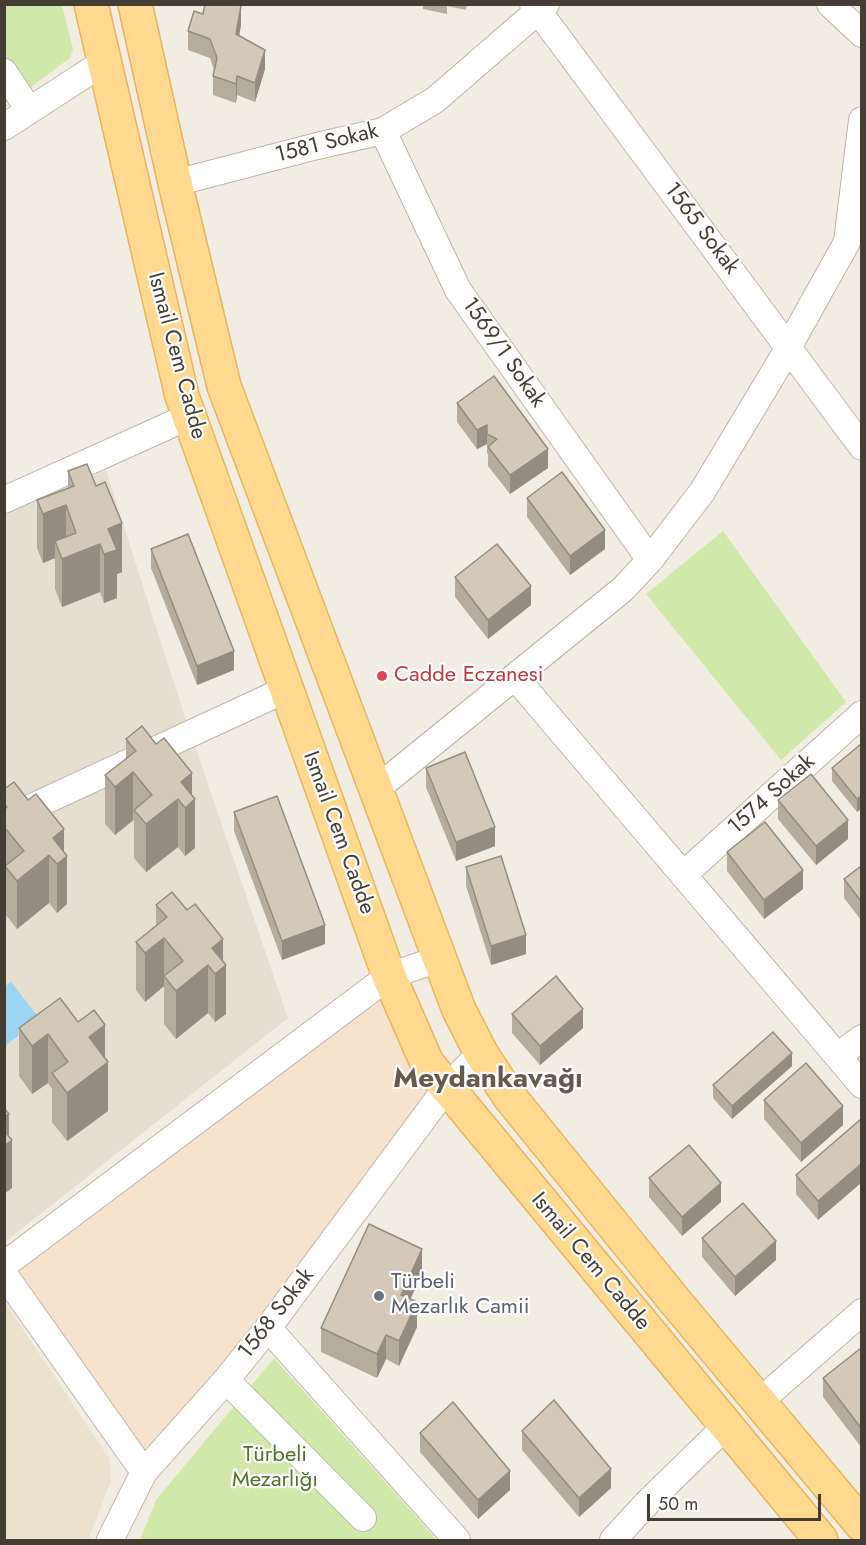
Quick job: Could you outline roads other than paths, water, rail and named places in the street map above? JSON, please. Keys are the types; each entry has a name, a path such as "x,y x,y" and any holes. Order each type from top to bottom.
{"main road":[{"name":"Ismail Cem Cadde","path":"91,4 182,396 389,976 427,1063 820,1540"},
{"name":"Ismail Cem Cadde","path":"135,4 224,386 459,1010 481,1053 509,1096 674,1300 861,1525"}],"street":[{"path":"830,4 861,34"},
{"name":"1581 Sokak","path":"175,183 383,131 435,100 539,7"},
{"name":"1565 Sokak","path":"539,7 861,447"},
{"path":"4,127 104,62"},
{"path":"4,72 29,110"},
{"path":"375,790 623,589 650,560 702,492 847,242 861,129"},
{"name":"1569/1 Sokak","path":"383,131 458,290 650,560"},
{"path":"4,500 190,416"},
{"path":"515,677 861,1085"},
{"path":"4,820 287,689"},
{"name":"1574 Sokak","path":"683,875 861,714"},
{"path":"4,1265 389,976 439,959"},
{"path":"838,1056 861,1038"},
{"name":"1568 Sokak","path":"110,1540 144,1472 226,1380 268,1328 447,1087 481,1053"},
{"path":"4,1274 144,1472"},
{"path":"759,1402 861,1312"},
{"path":"268,1328 457,1540"},
{"path":"226,1380 363,1518"},
{"path":"613,1540 647,1503 726,1426"}],"water":[{"path":"11,982 40,1019 5,1046 5,986"}],"place":[{"name":"Cadde Eczanesi","path":"382,676"},
{"name":"Türbeli Mezarlık Camii","path":"379,1296"}],"district":[{"name":"Meydankavağı","path":"488,1080"}],"park label":[{"name":"Türbeli Mezarlığı","path":"275,1468"}]}
